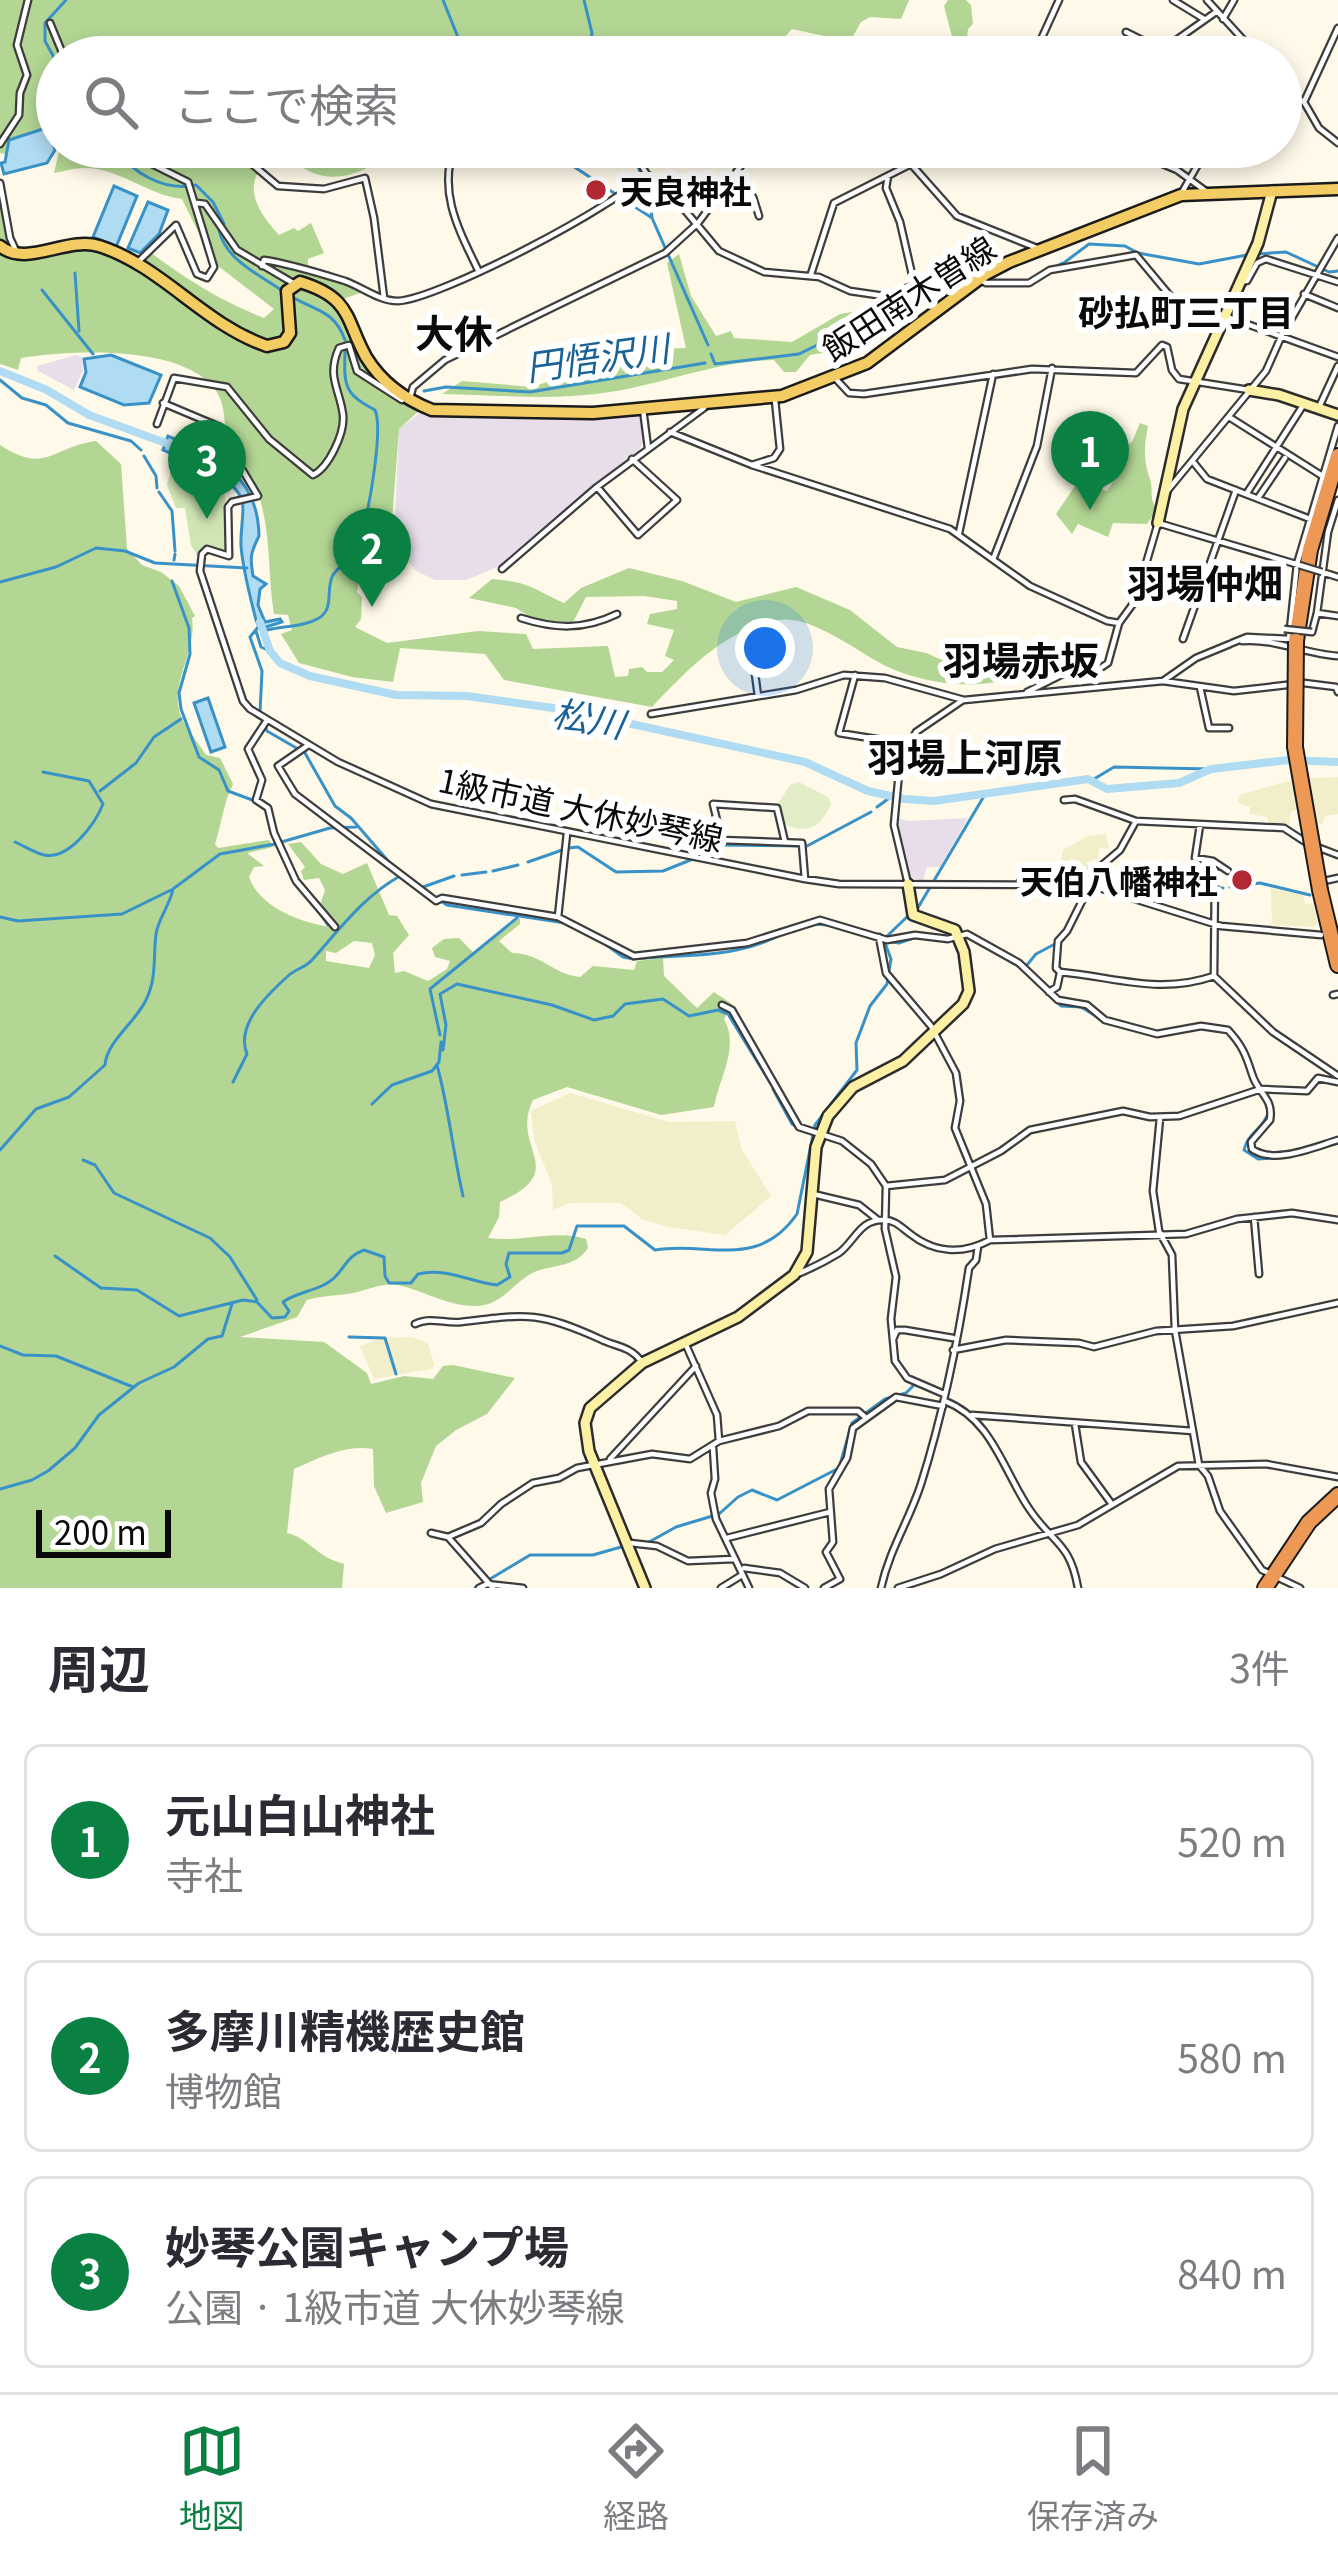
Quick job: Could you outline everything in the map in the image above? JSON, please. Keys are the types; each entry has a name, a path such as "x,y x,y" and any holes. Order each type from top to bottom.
{"highway":[{"path":"1338,456 1310,550 1299,636 1294,747 1338,965"},
{"path":"1299,636 1331,477"},
{"path":"1323,885 1338,935"},
{"path":"1268,1582 1309,1522 1338,1495"}],"main road":[{"name":"飯田南木曽線","path":"410,401 432,410 592,413 774,398 867,363 982,277 1181,195 1338,189"},
{"path":"0,246 18,255 81,243 138,262 202,312 267,346 284,341 290,333 292,319 285,300 291,285 310,285 344,308 368,359 410,401"}],"street":[{"path":"0,144 19,116 27,75 17,44 28,0"},
{"path":"1043,36 1059,0"},
{"path":"1173,0 1205,19"},
{"path":"1207,0 1239,36"},
{"path":"1223,19 1234,0"},
{"path":"1181,36 1216,12"},
{"path":"50,23 55,36"},
{"path":"1338,28 1304,102 1319,128 1338,142"},
{"path":"1126,32 1133,36"},
{"path":"138,262 178,225 197,274 207,278 214,267 193,191 188,182 160,168"},
{"path":"257,168 278,186 331,188 364,178 384,298"},
{"path":"449,168 449,206 479,272"},
{"path":"643,168 698,223 708,241 731,258 783,276 811,276 850,291 884,296 966,267 986,284 1029,283 1050,270 1136,255 1176,303 1189,303 1338,357"},
{"path":"157,424 174,377 227,387 269,439 313,475 320,472 344,423 334,386 339,348 349,345 357,371 394,398 410,401 413,388 445,360 665,254 698,223 740,168"},
{"path":"811,276 830,209 903,168"},
{"path":"914,168 957,216 1041,249"},
{"path":"1169,168 1207,191"},
{"path":"1181,195 1195,168"},
{"path":"262,266 264,260 287,265 396,301 430,294 621,195 646,173"},
{"path":"888,176 886,188 900,222 914,283"},
{"path":"0,183 10,238 18,255"},
{"path":"724,191 753,197 759,216"},
{"path":"1023,695 1065,673 1105,666 1119,623 1135,601 1168,490 1172,446 1252,256 1273,191"},
{"path":"197,203 205,204 237,250 291,285"},
{"path":"1168,490 1266,371 1338,238"},
{"path":"1241,281 1266,259 1318,269 1338,282"},
{"path":"1304,294 1338,308"},
{"path":"835,378 849,393 864,394 1052,368 1136,373 1162,345 1171,355 1174,375 1195,384 1249,390 1338,415"},
{"path":"1319,408 1338,367"},
{"path":"994,558 1037,446 1052,368"},
{"path":"958,534 994,374"},
{"path":"752,465 774,458 780,448 774,398"},
{"name":"1級市道 大休妙琴線","path":"163,403 220,427 227,456 258,496 232,502 228,507 231,553 223,557 207,549 200,565 243,700 304,748 431,804 806,879 839,884 1090,885 1213,924 1321,935"},
{"path":"502,569 597,487 707,403"},
{"path":"1247,493 1305,403"},
{"path":"643,409 648,448"},
{"path":"1229,417 1275,449 1331,477"},
{"path":"1162,681 1196,658 1247,637 1289,639 1298,564 1310,519 1331,477 1338,426"},
{"path":"670,432 752,465 958,534 1046,595 1119,623"},
{"path":"1258,498 1287,456"},
{"path":"597,487 638,535 677,500 632,459"},
{"path":"1193,462 1207,479 1310,519"},
{"path":"1184,639 1236,490"},
{"path":"1299,636 1318,613 1338,500"},
{"path":"1158,523 1338,577"},
{"path":"1318,613 1338,616"},
{"path":"521,618 540,625 576,627 616,614"},
{"path":"1232,643 1254,640 1338,656"},
{"path":"752,652 758,697"},
{"path":"855,675 839,733 907,744"},
{"path":"651,714 855,675 885,678 964,700 1162,681 1234,692 1304,683 1336,687 1338,692"},
{"path":"1200,687 1209,728 1229,728"},
{"path":"794,1275 807,1252 816,1130 853,1087 897,1066 963,1004 970,991 959,936 952,927 912,913 898,852 895,812 907,744 916,731 964,700"},
{"path":"264,721 248,749 262,780 256,800 268,808 296,881 335,927"},
{"path":"304,748 278,766 295,794 400,877 439,900 558,917 634,956 747,943 820,920 882,939 915,934 976,936 1018,963 1064,1002 1087,1005 1105,1020 1157,1034 1225,1028 1246,1049 1270,1101 1268,1125 1252,1138 1252,1149 1258,1154 1278,1155 1338,1139"},
{"path":"1064,800 1075,799 1136,821 1284,828 1338,855"},
{"path":"722,841 713,804 777,808 785,842"},
{"path":"1008,884 1094,872 1120,850 1136,821"},
{"path":"1200,825 1195,858 1221,864 1228,872"},
{"path":"558,917 567,831"},
{"path":"693,856 722,841 785,842 802,847 806,879"},
{"path":"1215,870 1214,976 1273,1032 1338,1079"},
{"path":"1090,885 1075,918 1058,940 1056,968 1060,972 1172,987 1214,976"},
{"path":"882,939 890,978 933,1033 956,1073 960,1101 955,1128 986,1204 990,1240"},
{"path":"1049,992 1057,987 1060,972"},
{"path":"722,1005 731,1010 796,1123 855,1150 886,1186 885,1228 896,1277 893,1339 901,1373 972,1415 1193,1432"},
{"path":"886,1186 945,1180 1030,1130 1123,1111 1160,1118 1185,1114 1261,1089 1307,1091 1318,1078 1338,1079"},
{"path":"1160,1118 1153,1191 1175,1276 1175,1330 1198,1465 1208,1476 1220,1511 1268,1582 1300,1588"},
{"path":"808,1197 859,1205 878,1220"},
{"path":"645,1588 595,1466 586,1436 590,1408 643,1363 756,1306 794,1275 838,1253 859,1229 887,1220 940,1250 990,1240 1200,1232 1254,1217 1306,1213 1338,1220"},
{"path":"1254,1217 1259,1274"},
{"path":"881,1588 895,1539 916,1499 944,1400 969,1268 978,1246"},
{"path":"953,1350 1006,1340 1079,1342 1094,1347 1156,1331 1233,1326 1338,1303"},
{"path":"415,1324 513,1315 553,1318 629,1349 643,1363"},
{"path":"893,1339 897,1330 956,1338"},
{"path":"685,1341 717,1415 711,1493 716,1515 749,1588"},
{"path":"610,1460 696,1366"},
{"path":"824,1588 840,1579 826,1552 833,1541 831,1484 847,1457 854,1428 864,1415 896,1397 944,1400"},
{"path":"431,1533 448,1537 481,1523 533,1483 610,1460 663,1454 690,1459 716,1443 779,1426 808,1411 864,1415"},
{"path":"972,1415 993,1442 1033,1515 1073,1561 1078,1588"},
{"path":"1075,1424 1081,1462 1113,1505"},
{"path":"898,1588 1078,1525 1178,1466 1266,1464 1338,1478"},
{"path":"727,1538 830,1512"},
{"path":"448,1537 486,1587 523,1588"},
{"path":"627,1543 657,1546 688,1561 734,1559"},
{"path":"721,1588 743,1571 780,1573 805,1588"}],"shaded area":[{"path":"82,357 83,371 74,390 38,371 37,366"},
{"path":"421,412 641,412 645,438 639,451 500,566 466,580 435,580 416,571 399,548 395,517 399,429"},
{"path":"1338,777 1338,814 1316,823 1310,778"},
{"path":"1294,780 1298,809 1291,812 1289,826 1268,823 1268,817 1250,814 1250,807 1237,802 1241,794"},
{"path":"898,818 968,818 940,867 927,867 923,881 911,877 902,856"},
{"path":"1106,834 1109,849 1100,847 1097,859 1087,862 1090,870 1059,873 1063,850 1088,836"},
{"path":"1271,888 1303,895 1305,904 1313,903 1318,923 1314,927 1272,925"},
{"path":"570,1093 669,1122 735,1121 741,1148 771,1196 725,1235 642,1219 621,1203 569,1203 553,1210 552,1184 534,1140 531,1111"},
{"path":"412,1337 428,1343 431,1369 374,1379 360,1346 382,1338"}],"green space":[{"path":"0,0 909,0 901,19 870,17 853,36 792,29 786,36 36,36 36,135 0,153"},
{"path":"948,0 966,0 971,5 973,24 967,36 952,36 944,6"},
{"path":"81,168 261,168 254,193 279,235 311,223 324,253 308,259 308,265 368,290 346,298 336,308 398,401 422,408 399,429 389,560 360,573 361,619 355,627 387,643 478,631 526,634 533,649 608,646 615,677 642,667 647,672 662,672 674,660 665,656 674,630 647,624 650,614 677,609 677,601 586,597 573,622 535,620 516,608 469,598 492,579 523,584 564,603 581,588 629,568 682,581 736,602 796,587 850,610 897,647 926,653 972,673 1004,672 1049,660 1048,667 1023,678 982,684 927,680 888,667 820,629 792,620 760,625 725,642 652,707 504,680 485,654 400,648 393,682 299,663 281,634 292,630 288,615 274,614 261,503 251,478 230,450 219,396 205,379 183,367 128,354 21,358 18,370 0,364 0,191 15,257 88,248 137,264 150,252 248,311 264,318 274,309 213,262 182,199 98,169"},
{"path":"304,168 368,168 341,176"},
{"path":"679,254 691,296 716,336 731,331 734,338 792,342 840,314 874,308 882,300 942,280 941,289 889,333 861,337 810,355 796,372 784,372 774,360 753,361 589,395 442,394 462,381 532,387 593,367 619,364 635,350 686,348 667,263"},
{"path":"1140,423 1148,426 1145,459 1157,509 1147,524 1113,523 1108,537 1078,524 1072,534 1056,514 1077,483 1107,491 1123,447 1132,442"},
{"path":"96,441 121,464 127,549 142,565 179,586 195,616 178,690 180,714 206,755 220,758 233,784 215,844 218,848 269,840 273,847 247,853 264,866 254,867 249,877 262,897 295,918 332,927 321,902 325,890 319,878 304,880 301,871 305,867 288,844 301,842 321,864 343,874 367,863 389,915 397,916 409,935 393,953 395,973 404,971 428,981 447,969 450,961 435,957 432,948 444,939 459,938 474,953 520,918 520,924 499,941 512,953 580,977 593,966 634,970 637,961 663,958 664,976 697,1008 714,992 732,1004 724,1019 729,1052 714,1107 661,1115 567,1087 533,1100 528,1132 536,1168 521,1190 500,1202 499,1217 488,1238 563,1235 586,1239 588,1248 579,1258 532,1273 487,1304 459,1304 385,1285 307,1300 297,1317 240,1337 324,1342 367,1373 371,1384 404,1376 433,1379 443,1366 453,1365 515,1378 487,1414 436,1446 421,1483 423,1502 386,1513 374,1486 373,1449 342,1450 294,1469 287,1533 344,1564 342,1588 0,1588 0,445 39,458","holes":["354,941 372,943 375,955 369,968 326,961 326,951 336,953"]},
{"path":"181,464 217,480 224,491 229,556 207,549 200,560 191,545 185,508 176,508 167,485 171,470"},
{"path":"799,782 828,797 831,804 818,823 806,829 783,823 778,804 790,785"}],"water":[{"path":"36,131 36,166 4,174 1,163 9,140"},
{"path":"114,186 137,196 116,247 93,237"},
{"path":"148,202 168,210 159,234 140,253 128,248"},
{"path":"111,355 161,375 149,403 124,405 80,387 86,372 84,359"},
{"path":"168,436 218,461 243,483 257,515 253,576 266,584 260,589 258,605 265,622 282,622 260,629 256,620 243,565 243,504 237,491 208,469 163,450"},
{"path":"208,698 225,747 211,752 194,703"}],"waterway":[{"name":"円悟沢川","path":"45,36 45,23 66,0"},
{"path":"443,0 458,36"},
{"path":"584,0 592,36"},
{"path":"135,168 160,183 196,185 213,202 224,224 219,230 228,249 281,290"},
{"path":"576,168 652,218 708,345"},
{"path":"639,168 641,175"},
{"path":"643,183 652,216"},
{"name":"円悟沢川","path":"1042,273 1089,244 1125,246 1138,253 1199,264 1247,255"},
{"name":"円悟沢川","path":"1257,254 1286,252 1329,272 1338,271"},
{"path":"75,273 79,331"},
{"name":"円悟沢川","path":"711,354 715,364 799,354 964,273 976,274"},
{"name":"円悟沢川","path":"988,280 1017,281"},
{"path":"42,290 93,354"},
{"path":"289,295 329,316 345,340"},
{"path":"263,631 306,623 324,614 333,575 362,536 377,420 375,410 348,388 345,351"},
{"name":"円悟沢川","path":"424,391 446,387 530,392 705,363"},
{"name":"松川","path":"0,371 47,390 89,415 174,446"},
{"path":"0,380 68,423 131,441 141,450"},
{"path":"144,456 157,488"},
{"path":"159,492 172,511 175,551"},
{"path":"0,582 56,567 96,548 125,551 155,563 247,568"},
{"path":"174,560 175,554"},
{"path":"172,581 189,628 181,709 199,757 219,770 228,791 255,801"},
{"name":"松川","path":"260,622 270,651 280,663 310,676 396,695 467,696 568,710 805,762 868,791 904,799 934,801 1088,779 1107,789 1179,783 1211,769 1288,760 1338,762"},
{"path":"259,626 250,637 262,671 260,712 267,731 305,753 335,806 389,862"},
{"path":"256,631 261,647 270,651"},
{"path":"100,791 136,763 154,737 181,719"},
{"path":"1094,779 1114,767 1211,769"},
{"path":"15,842 44,855 63,852 87,830 103,804 89,781 43,772"},
{"path":"877,807 892,796"},
{"path":"916,911 984,796"},
{"path":"716,845 807,846 871,812"},
{"path":"268,816 277,846"},
{"path":"1228,823 1289,829"},
{"path":"278,843 330,828 356,827"},
{"path":"1289,834 1300,842"},
{"path":"0,1150 36,1109 69,1097 105,1065 111,1048 149,992 157,928 173,889 220,854 275,844"},
{"path":"528,862 578,847 616,872 663,871 693,859"},
{"path":"279,850 294,881"},
{"path":"493,871 518,865"},
{"path":"462,875 486,872"},
{"path":"1099,883 1129,872 1161,882"},
{"path":"233,1082 247,1054 244,1043 249,1021 263,1001 309,963 363,903 400,876"},
{"path":"423,887 454,876"},
{"path":"1230,887 1260,883 1310,895"},
{"path":"1198,888 1213,887"},
{"path":"0,917 18,921 122,914 171,890"},
{"path":"1075,921 1089,892"},
{"path":"430,894 447,905 565,923"},
{"path":"317,909 328,925"},
{"path":"885,938 908,916"},
{"path":"440,1035 430,989 517,918"},
{"path":"810,924 830,925"},
{"path":"605,944 633,959 730,951 784,933"},
{"path":"885,941 899,943 916,937"},
{"path":"55,1256 101,1288 137,1290 179,1316 243,1300 257,1302 272,1318 285,1317 289,1311 283,1302 330,1281 364,1250 384,1257 389,1283 411,1283 418,1274 438,1272 497,1285 510,1277 509,1253 562,1253 569,1250 577,1226 624,1226 655,1250 731,1250 766,1242 797,1214 815,1125 857,1070 856,1043 870,1006 887,984 891,959 885,943"},
{"path":"1027,965 1055,944"},
{"path":"984,946 1017,965 1061,1006 1081,1007 1109,1024"},
{"path":"443,1050 446,1025 440,994 457,984 552,1005 594,1020 613,1016 625,1004 663,999 689,1016 718,1010 728,1014 771,1084"},
{"path":"372,1104 392,1085 432,1071 439,1062 441,1042"},
{"path":"1247,1064 1253,1083"},
{"path":"437,1065 463,1196"},
{"path":"773,1089 792,1124 802,1130"},
{"path":"1269,1110 1244,1150 1258,1159 1284,1157"},
{"path":"1317,1149 1338,1143"},
{"path":"83,1160 95,1165 114,1193 210,1238 230,1257 257,1300"},
{"path":"0,1489 48,1471 75,1448 99,1415 139,1383 174,1367 208,1339 222,1336 232,1304"},
{"path":"349,1337 385,1338 396,1374"},
{"path":"0,1346 23,1355 56,1356 133,1387"},
{"path":"649,1542 676,1527 719,1514 752,1490 777,1500 839,1468 852,1423 915,1384"},
{"path":"490,1579 530,1555 593,1555 621,1547"},
{"path":"475,1588 482,1584"}],"place":[{"name":"天良神社","path":"596,190"},
{"name":"元山白山神社","path":"1090,510"},
{"name":"妙琴公園キャンプ場","path":"207,519"},
{"name":"多摩川精機歴史館","path":"372,607"},
{"name":"天伯八幡神社","path":"1242,880"}],"district":[{"name":"砂払町三丁目","path":"1186,310"},
{"name":"大休","path":"454,331"},
{"name":"羽場仲畑","path":"1205,581"},
{"name":"羽場赤坂","path":"1021,658"},
{"name":"羽場上河原","path":"965,755"}]}
